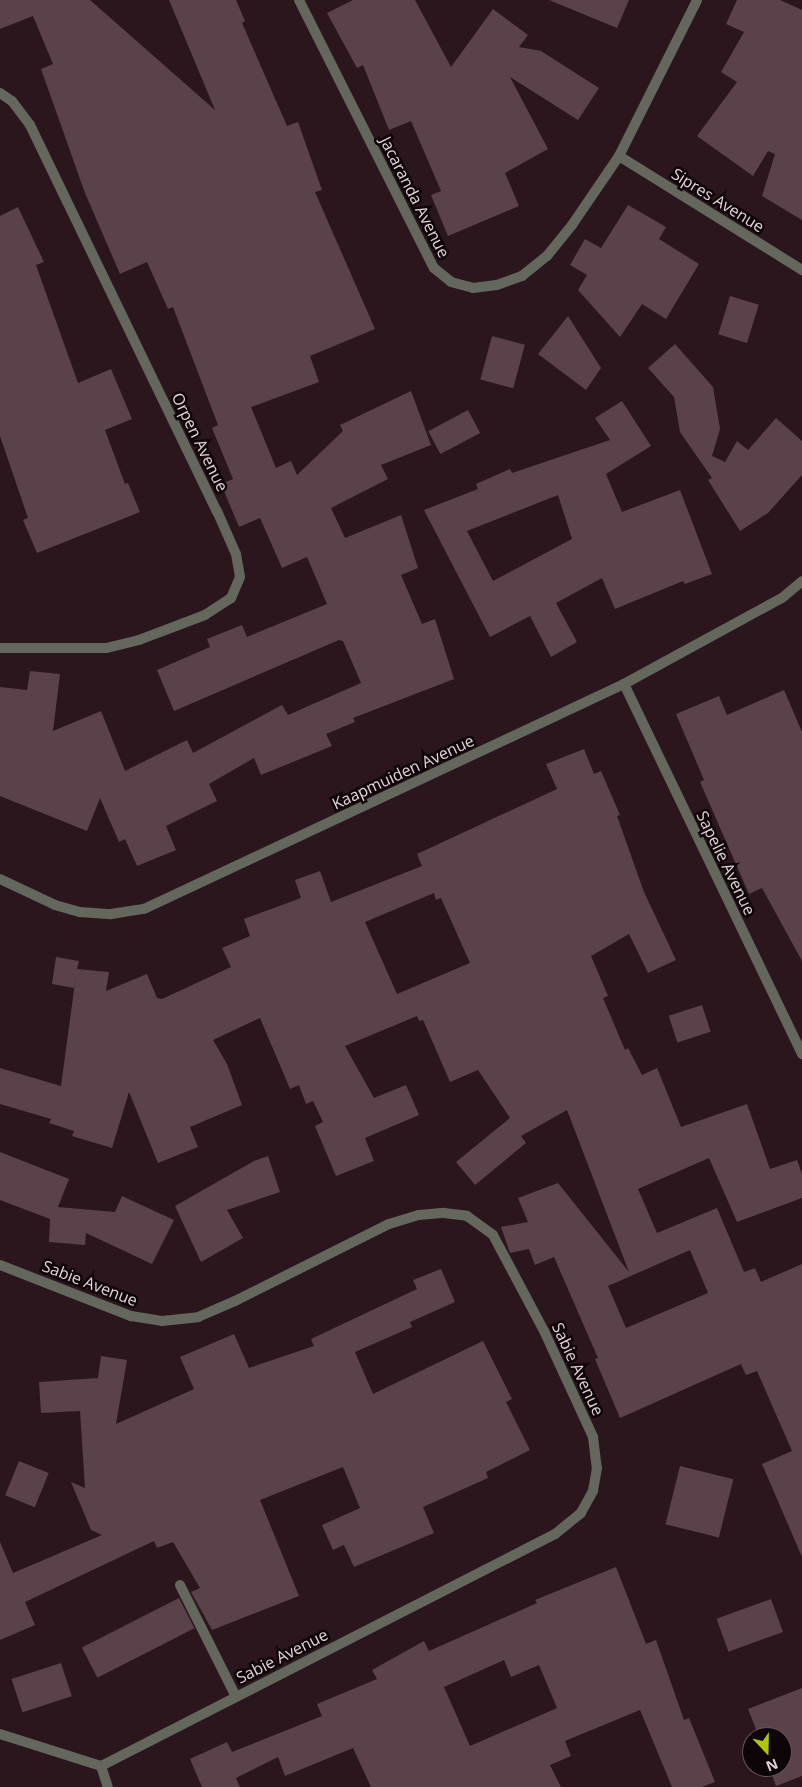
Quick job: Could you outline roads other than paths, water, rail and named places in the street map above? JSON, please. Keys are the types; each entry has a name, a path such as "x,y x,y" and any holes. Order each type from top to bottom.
{"street":[{"name":"Jacaranda Avenue","path":"299,0 418,240 434,268 451,282 481,287 497,285 522,276 552,250 619,156 698,0"},
{"name":"Orpen Avenue","path":"0,93 12,101 30,125 217,511 236,554 240,577 231,598 204,615 139,640 106,648 0,648"},
{"name":"Sipres Avenue","path":"619,156 802,270"},
{"name":"Kaapmuiden Avenue","path":"0,879 55,905 80,912 112,914 144,909 624,684 782,598 802,580"},
{"name":"Sapelie Avenue","path":"624,684 801,1050"},
{"name":"Sabie Avenue","path":"0,1265 131,1316 162,1321 198,1317 389,1224 419,1215 444,1213 467,1216 493,1235 545,1333 593,1437 598,1468 589,1499 581,1513 555,1534 101,1766"},
{"path":"180,1585 236,1697"},
{"path":"0,1734 101,1766 108,1787"}]}
